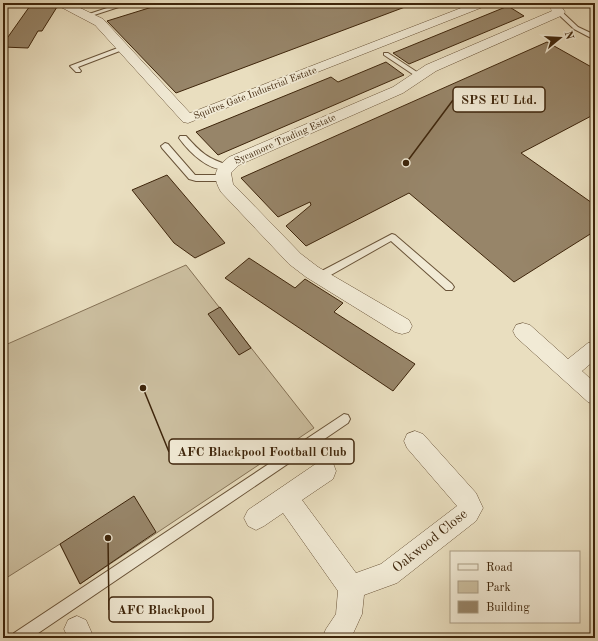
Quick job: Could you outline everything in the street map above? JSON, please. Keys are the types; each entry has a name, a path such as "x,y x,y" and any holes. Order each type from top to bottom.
{"street":[{"name":"Squires Gate Industrial Estate","path":"61,3 99,22 188,119 484,3"},
{"name":"Sycamore Trading Estate","path":"224,172 234,161 398,90 431,68 556,8"},
{"path":"224,172 222,181 227,188 295,259 319,277 402,326"},
{"path":"522,331 595,396"},
{"path":"567,371 595,349"},
{"name":"Oakwood Close","path":"352,588 388,574 468,513 471,508 468,501 415,441"},
{"path":"256,518 325,471"},
{"path":"286,497 352,588 351,611 341,631 335,638"}],"lane":[{"path":"86,16 128,3"},
{"path":"556,8 576,28 595,38"},
{"path":"78,71 73,66 123,48"},
{"path":"386,54 419,76"},
{"path":"183,138 200,158 224,172"},
{"path":"165,146 192,177 196,178 224,172"},
{"path":"319,277 392,237 449,287"},
{"path":"19,638 344,419"}],"green space":[{"path":"186,265 314,428 80,584 60,544 3,580 3,346"}],"building":[{"path":"32,3 54,3 57,7 42,31 38,31 28,48 3,47 3,44"},
{"path":"165,3 413,4 176,93 107,21"},
{"path":"508,6 524,16 409,64 393,53"},
{"path":"547,42 595,69 595,114 521,153 595,205 595,231 514,282 409,193 306,246 286,226 311,205 310,202 278,217 241,178"},
{"path":"386,62 404,75 218,155 196,132 331,77 338,82"},
{"path":"167,175 225,243 195,258 174,243 132,190"},
{"path":"249,258 295,288 305,279 343,303 334,312 415,364 393,391 225,278"},
{"path":"220,307 251,348 239,355 208,314"},
{"path":"134,496 156,532 80,584 60,544"}],"place":[{"name":"SPS EU Ltd.","path":"406,163"},
{"name":"AFC Blackpool Football Club","path":"143,388"},
{"name":"AFC Blackpool","path":"108,538"}]}
